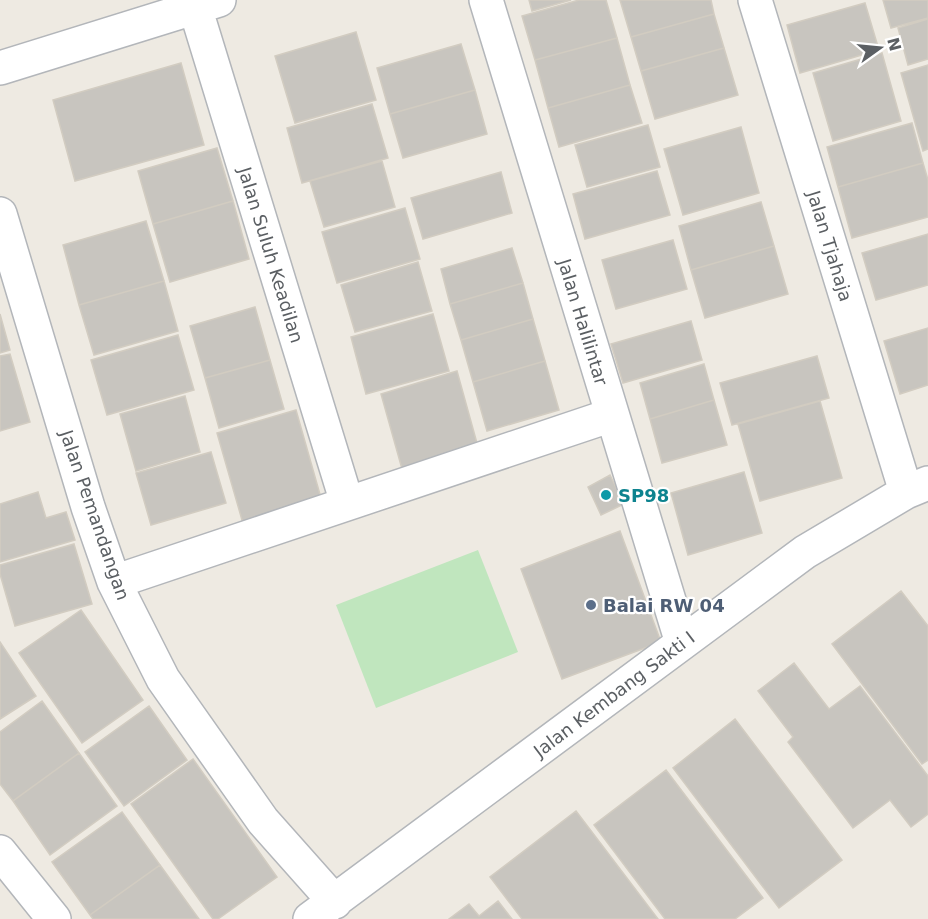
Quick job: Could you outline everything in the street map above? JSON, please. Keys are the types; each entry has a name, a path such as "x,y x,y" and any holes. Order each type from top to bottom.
{"street":[{"name":"Jalan Halilintar","path":"486,0 682,643"},
{"name":"Jalan Tjahaja","path":"755,0 917,488"},
{"path":"0,68 207,4"},
{"name":"Jalan Suluh Keadilan","path":"207,4 347,503"},
{"name":"Jalan Pemandangan","path":"0,214 88,507 114,582 163,680 263,820 323,910"},
{"path":"114,582 612,415"},
{"name":"Jalan Kembang Sakti I","path":"323,910 805,552 917,488"},
{"path":"0,852 54,919"}],"green space":[{"path":"478,550 518,652 376,708 336,605"}],"building":[{"path":"529,0 571,0 532,11"},
{"path":"579,0 606,0 617,38 535,60 522,16"},
{"path":"620,0 711,0 714,14 631,37"},
{"path":"883,0 928,0 928,18 891,28"},
{"path":"865,3 879,50 800,73 787,25"},
{"path":"714,14 724,48 641,71 631,37"},
{"path":"928,19 928,59 908,65 898,28"},
{"path":"356,32 376,100 295,123 275,56"},
{"path":"617,38 630,85 548,108 535,60"},
{"path":"461,44 475,90 390,114 377,68"},
{"path":"724,48 738,95 655,119 641,71"},
{"path":"882,53 901,121 833,141 813,73"},
{"path":"181,63 204,145 75,181 53,100"},
{"path":"928,65 928,149 923,151 901,73"},
{"path":"630,85 642,123 559,147 548,108"},
{"path":"475,90 487,134 403,158 390,114"},
{"path":"372,104 388,158 302,183 287,128"},
{"path":"912,123 923,163 838,187 827,147"},
{"path":"648,125 660,167 587,187 575,145"},
{"path":"741,127 759,193 683,215 664,149"},
{"path":"217,148 233,201 153,224 138,171"},
{"path":"382,161 395,207 324,227 310,181"},
{"path":"923,163 928,180 928,217 852,238 838,187"},
{"path":"657,171 670,215 585,239 573,194"},
{"path":"501,172 512,213 423,239 411,198"},
{"path":"233,201 249,259 170,282 153,224"},
{"path":"761,202 774,246 691,270 679,226"},
{"path":"405,208 420,259 337,283 322,232"},
{"path":"146,221 164,281 79,305 63,245"},
{"path":"928,234 928,285 876,300 862,253"},
{"path":"673,240 687,289 616,309 602,260"},
{"path":"774,246 788,294 705,318 691,270"},
{"path":"512,248 523,283 450,304 441,269"},
{"path":"418,262 432,311 355,332 341,285"},
{"path":"164,281 178,331 94,355 79,305"},
{"path":"523,283 533,319 461,340 450,304"},
{"path":"255,307 270,360 205,378 190,326"},
{"path":"0,314 10,350 0,353"},
{"path":"433,314 449,371 366,394 351,337"},
{"path":"533,319 545,361 473,382 461,340"},
{"path":"691,321 702,360 623,383 611,344"},
{"path":"928,328 928,385 900,394 884,341"},
{"path":"178,335 194,390 107,415 91,360"},
{"path":"10,354 30,422 0,431 0,356"},
{"path":"817,356 829,398 732,425 720,383"},
{"path":"270,360 284,409 219,428 205,378"},
{"path":"545,361 559,410 487,431 473,382"},
{"path":"704,364 714,400 650,419 640,383"},
{"path":"457,371 480,454 404,476 381,394"},
{"path":"185,396 200,452 136,471 120,414"},
{"path":"714,400 727,445 662,463 650,419"},
{"path":"820,401 842,478 760,501 738,424"},
{"path":"296,410 323,505 244,527 217,433"},
{"path":"211,452 226,503 151,525 136,473"},
{"path":"744,472 762,533 688,555 671,493"},
{"name":"SP98","path":"610,475 624,504 601,515 588,487"},
{"path":"38,492 46,518 66,512 75,540 0,562 0,504"},
{"name":"Balai RW 04","path":"620,531 661,642 562,679 521,569"},
{"path":"74,544 92,604 15,626 0,574 0,565"},
{"path":"901,591 928,626 928,760 922,764 832,644"},
{"path":"81,610 143,700 82,743 19,653"},
{"path":"0,642 36,696 0,719"},
{"path":"794,663 829,709 860,686 928,776 928,814 911,827 890,800 853,828 788,742 793,737 758,691"},
{"path":"42,701 79,753 13,801 0,784 0,732"},
{"path":"149,706 187,760 124,806 85,752"},
{"path":"735,719 842,860 779,908 673,768"},
{"path":"79,753 117,806 50,855 13,801"},
{"path":"193,759 277,877 218,919 213,919 131,804"},
{"path":"666,770 763,898 735,919 665,919 594,825"},
{"path":"576,811 658,919 522,919 490,877"},
{"path":"122,812 160,865 90,915 52,862"},
{"path":"160,865 199,919 93,919 90,915"},
{"path":"498,901 512,919 449,919 469,904 479,916"}],"place":[{"name":"SP98","path":"606,495"},
{"name":"Balai RW 04","path":"591,605"}]}
